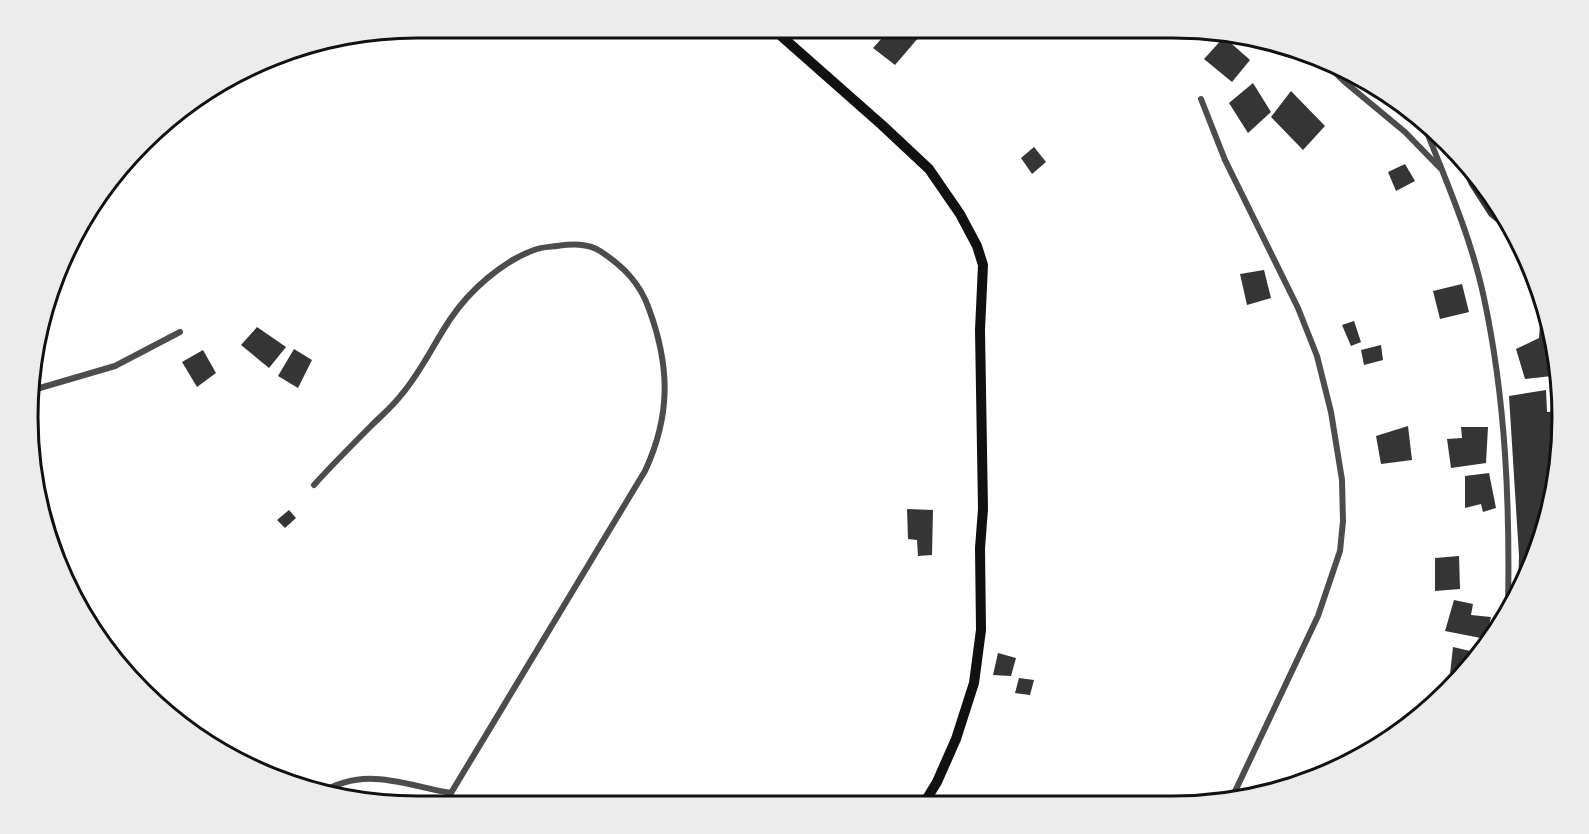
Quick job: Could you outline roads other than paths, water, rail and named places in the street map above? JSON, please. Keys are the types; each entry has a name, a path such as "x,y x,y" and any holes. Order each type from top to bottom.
{"main road":[{"path":"783,38 929,170 960,214 977,246 983,265 980,330 983,508 980,548 981,630 974,683 956,739 928,796"}],"street":[{"path":"1340,77 1405,132 1442,171"},
{"path":"1201,99 1225,160 1298,308 1317,356 1331,412 1342,480 1343,521 1340,551 1318,616 1235,791"},
{"path":"1430,139 1467,239 1484,297 1500,389 1509,542 1508,592"},
{"path":"314,485 401,396 420,372 453,315 474,292 515,259 536,249 575,244 593,247 630,274 640,288 652,316 665,377 666,395 657,443 645,471 451,796"},
{"path":"38,388 115,366 180,332"},
{"path":"333,787 356,778 371,778 452,793"}]}
